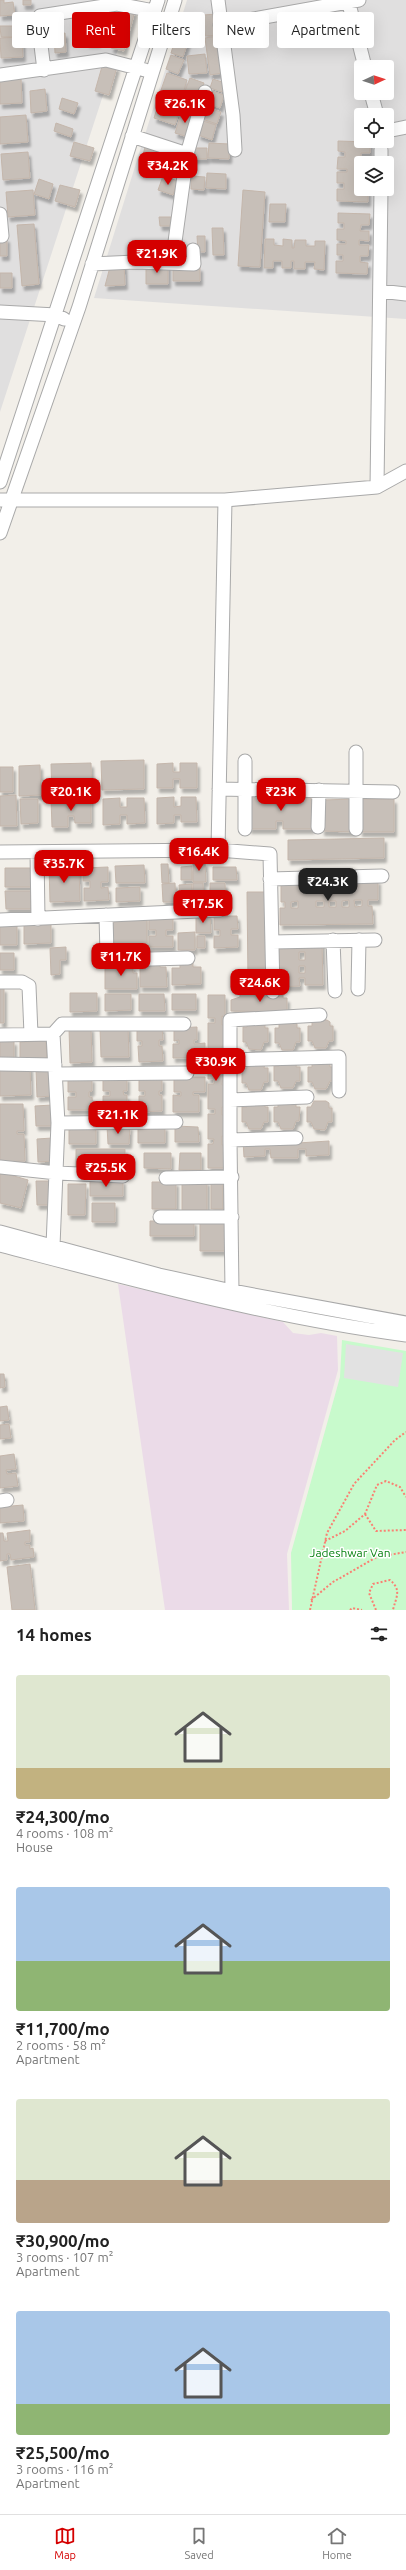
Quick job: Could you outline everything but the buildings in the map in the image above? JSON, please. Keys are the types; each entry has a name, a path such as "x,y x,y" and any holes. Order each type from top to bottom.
{"street":[{"path":"0,533 6,500 73,322 175,0"},
{"path":"218,0 219,12"},
{"path":"269,16 352,1 364,60"},
{"path":"0,482 56,315 156,5 117,4 40,16 38,21 44,70"},
{"path":"223,48 233,115 235,150"},
{"path":"0,75 44,70 106,60 152,72"},
{"path":"174,248 187,154 205,92"},
{"path":"394,130 406,127"},
{"path":"132,136 187,154"},
{"path":"381,150 381,156"},
{"path":"377,487 381,196"},
{"path":"0,214 2,236 0,236"},
{"path":"92,264 135,262 194,264 193,250"},
{"path":"380,292 406,294"},
{"path":"0,312 56,315 73,322"},
{"path":"6,500 225,500 377,487 406,471"},
{"path":"218,850 225,500"},
{"path":"356,752 356,829"},
{"path":"245,761 245,829"},
{"path":"219,789 393,792"},
{"path":"318,827 319,790"},
{"path":"0,852 218,850 270,854 273,992"},
{"path":"37,852 38,919"},
{"path":"270,879 382,876"},
{"path":"0,920 220,910"},
{"path":"106,915 107,955 113,960 188,958"},
{"path":"333,940 335,991"},
{"path":"358,989 359,940"},
{"path":"272,942 375,940"},
{"path":"0,982 22,982 29,986 31,1034"},
{"path":"232,1291 230,1020 320,1015"},
{"path":"53,1246 58,1123 54,1034 62,1024 184,1024"},
{"path":"0,1035 54,1034"},
{"path":"230,1060 340,1057 339,1091"},
{"path":"0,1064 56,1069 187,1073"},
{"path":"230,1100 307,1097"},
{"path":"58,1123 176,1122"},
{"path":"230,1140 296,1138"},
{"path":"0,1167 57,1173 123,1176"},
{"path":"166,1178 232,1176"},
{"path":"160,1217 232,1217"},
{"path":"0,1232 53,1246 157,1280 232,1291 406,1323"},
{"path":"0,1245 157,1280 336,1326 406,1335"}],"path":[{"path":"310,1610 310,1600 327,1533 354,1484 395,1440 405,1432 406,1436"},
{"path":"325,1541 345,1532 365,1514 377,1485 386,1481 400,1486 406,1496"},
{"path":"365,1514 376,1531 406,1530"},
{"path":"310,1600 333,1582 377,1557 406,1552"},
{"path":"376,1610 370,1593 373,1584 380,1580 390,1580 397,1586 399,1593 393,1610"},
{"path":"350,1610 352,1608 362,1610"}],"shaded area":[{"path":"0,0 134,0 130,12 72,12 72,48 118,48 0,412"},
{"path":"187,0 406,0 406,319 94,298 172,48 205,48 205,12 183,12"},
{"path":"118,1284 283,1322 293,1333 309,1335 321,1333 337,1336 338,1370 287,1554 289,1610 165,1610"},
{"path":"346,1344 403,1353 398,1387 344,1378"}],"green space":[{"name":"Jadeshwar Van","path":"342,1340 406,1351 406,1610 292,1610 291,1553 340,1377"}]}
